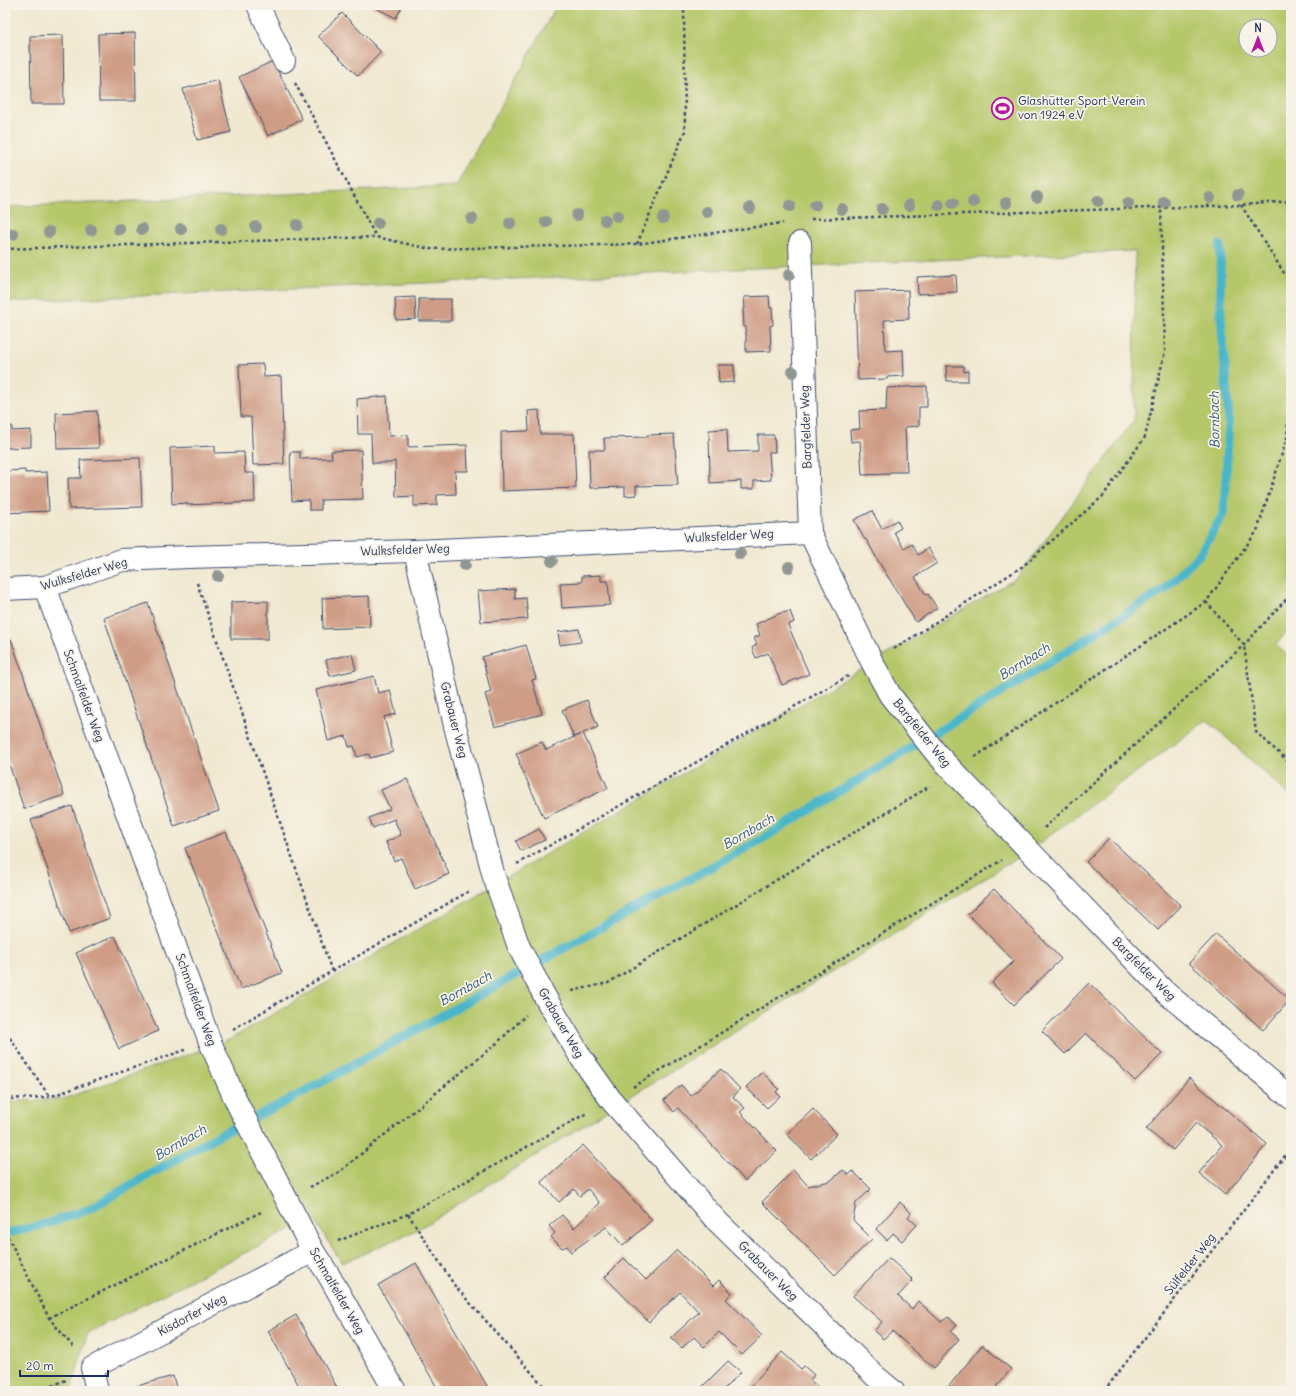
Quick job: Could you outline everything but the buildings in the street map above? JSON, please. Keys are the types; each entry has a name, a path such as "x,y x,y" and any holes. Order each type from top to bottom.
{"street":[{"path":"258,5 284,62"},
{"name":"Bargfelder Weg","path":"800,243 810,532 872,662 890,695 953,772 1165,992 1291,1098"},
{"name":"Wulksfelder Weg","path":"5,589 45,587 122,560 188,556 415,551 810,532"},
{"name":"Grabauer Weg","path":"415,551 455,726 494,877 519,947 541,989 582,1059 611,1100 715,1219 875,1376 893,1391"},
{"name":"Schmalfelder Weg","path":"45,587 210,1042 237,1104 313,1251 328,1274 395,1391"},
{"name":"Kisdorfer Weg","path":"92,1368 313,1251"},
{"path":"92,1368 97,1391"}],"path":[{"path":"637,244 685,131 684,5"},
{"path":"284,62 376,237"},
{"path":"800,243 807,219 1241,206 1291,201"},
{"path":"1241,206 1291,284"},
{"path":"5,1099 49,1097 210,1042 494,877 872,662 1023,566 1103,496 1145,437 1164,351 1161,208"},
{"path":"5,249 376,237 430,249 637,244 784,223"},
{"path":"48,1318 339,1172 496,1044 541,989 608,982 953,772 1206,602 1257,531 1287,438 1291,366"},
{"path":"188,556 332,972"},
{"path":"313,1251 408,1214 611,1100 1024,846 1244,645 1291,594"},
{"path":"1206,602 1244,645 1256,732 1291,764"},
{"path":"5,1027 8,1035 49,1097"},
{"name":"Sülfelder Weg","path":"1104,1391 1291,1148"},
{"path":"408,1214 455,1286 548,1391"},
{"path":"5,1231 48,1318 92,1368 41,1391"}],"green space":[{"path":"557,5 1291,5 1291,627 1276,645 1291,659 1291,797 1207,720 1030,850 417,1230 342,1263 313,1218 88,1333 72,1387 63,1391 5,1391 5,1102 63,1099 229,1040 1017,578 1134,420 1135,251 5,302 5,207 456,186"}],"waterway":[{"name":"Bornbach","path":"5,1234 49,1223 89,1209 217,1136 289,1100 762,839 1015,684 1165,589 1199,555 1224,513 1229,420 1221,315 1220,245"}],"place":[{"name":"Glashütter Sport-Verein von 1924 e.V","path":"1003,108"}]}
